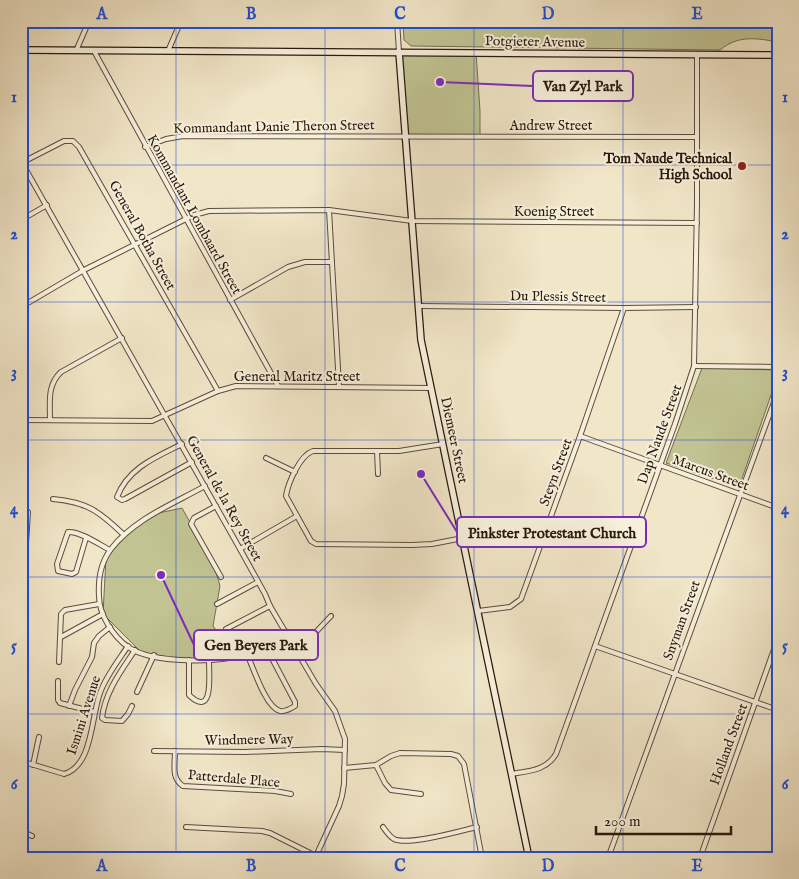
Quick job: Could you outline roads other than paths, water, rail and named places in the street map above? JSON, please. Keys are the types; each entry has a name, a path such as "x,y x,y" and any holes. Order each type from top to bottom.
{"street":[{"path":"76,51 89,21"},
{"path":"167,52 181,21"},
{"name":"Diemeer Street","path":"397,21 420,306 420,333 478,612 483,652 529,858"},
{"name":"Potgieter Avenue","path":"21,50 778,56"},
{"name":"Kommandant Lombaard Street","path":"94,51 278,386"},
{"name":"Dap Naude Street","path":"511,774 544,767 553,760 694,366 697,223 697,55"},
{"name":"Kommandant Danie Theron Street","path":"146,147 166,139 183,136 405,136"},
{"name":"Andrew Street","path":"405,136 697,137"},
{"name":"General Botha Street","path":"22,161 64,141 73,141 82,151 218,390"},
{"name":"General de la Rey Street","path":"22,161 182,444 270,606 316,684 335,711 344,734 344,784 339,806 317,857"},
{"path":"21,220 47,205"},
{"name":"Koenig Street","path":"21,307 84,270 201,212 218,210 330,210 412,221 697,223"},
{"path":"330,210 339,386"},
{"path":"230,300 288,267 305,262 332,262"},
{"name":"Du Plessis Street","path":"420,306 624,308 696,306"},
{"name":"Steyn Street","path":"478,612 510,607 521,599 624,308"},
{"path":"50,420 50,391 55,379 61,372 122,338"},
{"path":"694,366 778,367"},
{"name":"General Maritz Street","path":"21,420 148,421 218,390 236,386 431,388"},
{"name":"Snyman Street","path":"608,858 778,390"},
{"name":"Marcus Street","path":"580,436 778,508"},
{"path":"182,444 138,468 130,476 118,498 124,500 192,462"},
{"path":"443,444 403,451 313,451 304,457 295,472 286,496 311,541 319,544 412,545 432,544 463,538"},
{"path":"378,451 378,474"},
{"path":"266,458 295,472"},
{"path":"205,486 135,525 110,550 100,577 99,604 110,627 128,646 135,650 174,660 208,661 247,654 266,647 287,632"},
{"path":"52,500 86,505 100,514 124,535"},
{"path":"21,506 28,512 24,534 26,543"},
{"path":"216,506 194,518 192,524 221,577"},
{"path":"240,549 297,516"},
{"path":"86,538 76,572 72,574 58,570 57,564 67,533 72,532 86,538 110,550"},
{"path":"26,568 24,586 26,632"},
{"path":"218,604 258,582"},
{"path":"58,662 61,637 60,617 64,611 99,604"},
{"path":"226,628 270,606"},
{"path":"61,637 103,614"},
{"path":"298,651 330,616"},
{"path":"69,706 92,657 94,643 110,627"},
{"name":"Holland Street","path":"700,858 778,638"},
{"path":"21,642 24,647 23,712"},
{"name":"Ismini Avenue","path":"22,764 33,765 64,774 73,770 85,755 94,712 106,680 128,646"},
{"path":"595,646 778,710"},
{"path":"247,654 269,703 278,710 287,710 295,706 295,702 266,647"},
{"path":"132,706 122,721 105,720 102,718 104,705 114,681 135,650"},
{"path":"137,692 154,655"},
{"path":"189,660 189,695 196,701 202,702 206,700 209,694 208,661"},
{"path":"58,682 58,702 94,712"},
{"path":"33,765 39,737"},
{"name":"Windmere Way","path":"154,751 345,750"},
{"name":"Patterdale Place","path":"175,752 174,776 179,784 183,786 291,794"},
{"path":"344,768 376,765 400,753 451,754 458,756 464,764 482,858"},
{"path":"376,765 385,783 391,790 421,794"},
{"path":"186,827 270,832 317,857"},
{"path":"383,827 389,835 402,841 418,840 477,827"},
{"path":"21,831 32,836"}],"place":[{"name":"Van Zyl Park","path":"440,82"},
{"name":"Tom Naude Technical High School","path":"742,166"},
{"name":"Pinkster Protestant Church","path":"421,474"},
{"name":"Gen Beyers Park","path":"161,575"}]}
